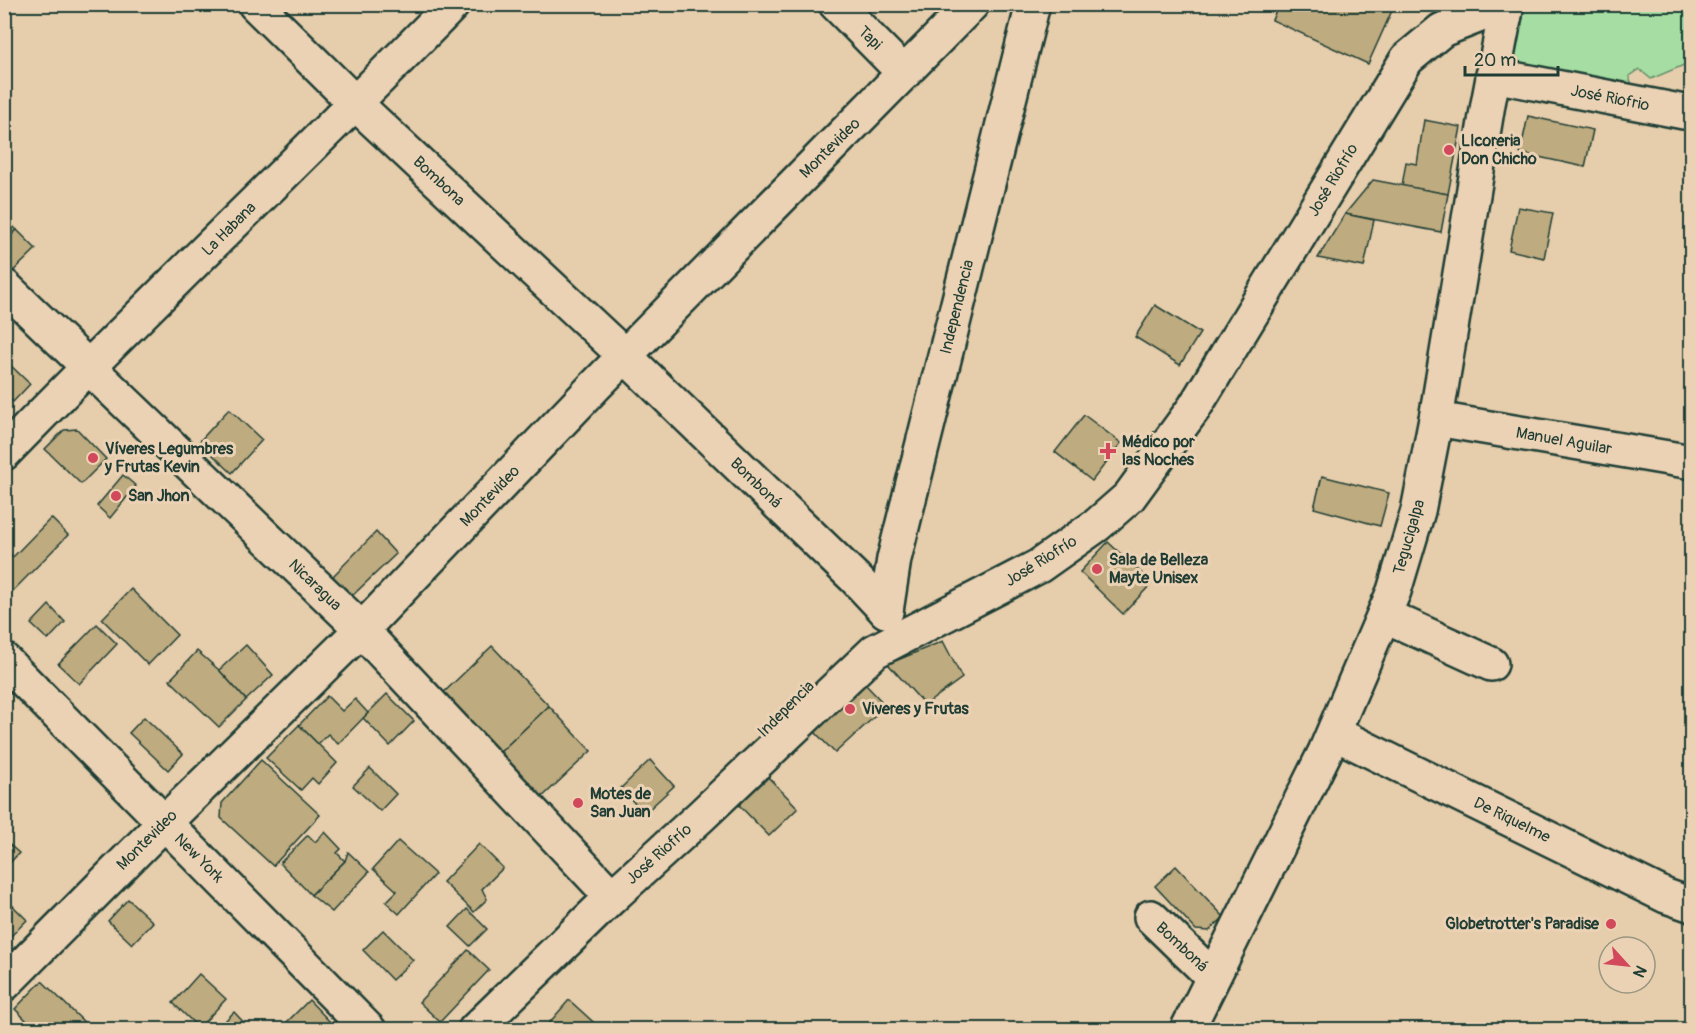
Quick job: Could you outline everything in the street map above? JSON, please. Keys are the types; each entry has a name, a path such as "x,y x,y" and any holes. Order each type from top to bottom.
{"street":[{"name":"Bombona","path":"255,4 356,104 625,356"},
{"name":"La Habana","path":"4,453 88,367 356,104 453,4"},
{"name":"Tapi","path":"836,4 904,73"},
{"name":"Montevideo","path":"4,984 360,631 625,356 972,4"},
{"name":"Independencia","path":"886,611 894,559 1033,4"},
{"name":"Tegucigalpa","path":"1187,1029 1334,733 1394,591 1418,511 1436,419 1493,75 1506,10"},
{"name":"José Riofrío","path":"475,1029 874,651 1039,566 1097,525 1129,497 1194,408 1407,59 1442,30 1483,14 1506,10"},
{"name":"José Riofrio","path":"1493,75 1684,112 1692,111"},
{"name":"Nicaragua","path":"4,286 341,610 612,897"},
{"name":"Bomboná","path":"625,356 855,578 886,611"},
{"name":"Manuel Aguilar","path":"1436,419 1692,462"},
{"name":"Indepencia","path":"701,816 708,790 715,779 886,611"},
{"path":"1384,615 1491,664"},
{"name":"New York","path":"4,660 369,1029"},
{"name":"De Riquelme","path":"1334,733 1666,896 1692,905"},
{"name":"Bomboná","path":"1151,917 1214,976"}],"green space":[{"path":"1510,5 1691,5 1691,62 1651,79 1639,69 1629,76 1633,88 1499,68"}],"building":[{"path":"1279,4 1391,4 1394,6 1368,64 1272,20"},
{"path":"1528,116 1593,130 1585,167 1520,153"},
{"path":"1424,120 1461,127 1448,194 1402,186 1406,162 1417,164"},
{"path":"1373,180 1448,194 1441,232 1345,214"},
{"path":"1518,207 1553,213 1544,258 1509,250"},
{"path":"1345,214 1374,220 1364,267 1318,258"},
{"path":"4,218 17,230 4,242"},
{"path":"17,230 36,249 6,278 4,277 4,242"},
{"path":"1155,305 1200,333 1180,365 1135,337"},
{"path":"7,362 30,384 13,402 4,394 4,364"},
{"path":"229,409 262,440 232,473 199,442"},
{"path":"1084,415 1121,443 1092,481 1055,452"},
{"path":"77,429 106,459 81,484 45,449 64,430"},
{"name":"San Jhon","path":"123,475 136,486 110,518 97,506"},
{"path":"1322,476 1389,493 1380,526 1314,508"},
{"path":"51,518 68,535 4,600 4,548 13,557"},
{"path":"376,532 396,554 354,594 347,596 333,576"},
{"path":"1108,542 1152,583 1123,614 1080,572"},
{"path":"131,589 177,635 148,665 102,619"},
{"path":"49,605 65,622 48,640 31,624"},
{"path":"97,624 117,644 79,684 58,664"},
{"path":"943,641 962,678 925,705 888,664"},
{"path":"246,645 273,675 246,700 219,670"},
{"path":"492,646 549,706 496,756 440,696"},
{"path":"197,651 219,670 246,700 219,727 170,680"},
{"path":"865,684 886,706 835,753 814,731"},
{"path":"387,694 414,721 390,746 363,718"},
{"path":"327,696 342,711 355,699 368,713 338,744 328,734 318,744 299,725"},
{"path":"549,706 591,751 538,801 496,756"},
{"path":"144,717 183,754 168,770 129,733"},
{"path":"299,725 337,763 318,784 312,778 301,790 266,758"},
{"path":"261,760 320,815 273,866 221,818 222,803"},
{"path":"650,760 674,786 644,814 621,788"},
{"path":"370,768 396,794 380,811 353,786"},
{"path":"768,777 798,808 769,836 739,805"},
{"path":"325,832 341,849 337,853 345,861 311,895 280,863 308,835 315,842"},
{"path":"4,840 19,853 4,869"},
{"path":"398,841 435,874 399,914 386,902 397,891 373,869"},
{"path":"479,844 503,868 482,889 487,899 474,912 443,882"},
{"path":"348,852 369,872 332,912 311,895 345,861"},
{"path":"1176,866 1224,917 1209,931 1196,930 1155,886"},
{"path":"4,897 27,920 4,943"},
{"path":"128,899 153,922 132,944 108,921"},
{"path":"467,909 487,929 470,946 450,927"},
{"path":"383,930 413,960 392,980 363,950"},
{"path":"468,950 489,970 440,1022 419,1002"},
{"path":"199,974 226,999 199,1028 173,1003"},
{"path":"42,981 92,1030 84,1030 79,1025 75,1030 59,1030 56,1027 54,1030 36,1030 15,1009"},
{"path":"309,1000 331,1023 324,1030 279,1030"},
{"path":"569,1000 602,1030 543,1030"},
{"path":"234,1012 251,1030 216,1030"}],"place":[{"name":"LIcoreria Don Chicho","path":"1449,150"},
{"name":"Médico por las Noches","path":"1108,451"},
{"name":"Víveres Legumbres y Frutas Kevin","path":"93,458"},
{"name":"San Jhon","path":"116,496"},
{"name":"Sala de Belleza Mayte Unisex","path":"1097,569"},
{"name":"Viveres y Frutas","path":"850,709"},
{"name":"Motes de San Juan","path":"578,803"},
{"name":"Globetrotter's Paradise","path":"1611,924"}]}
